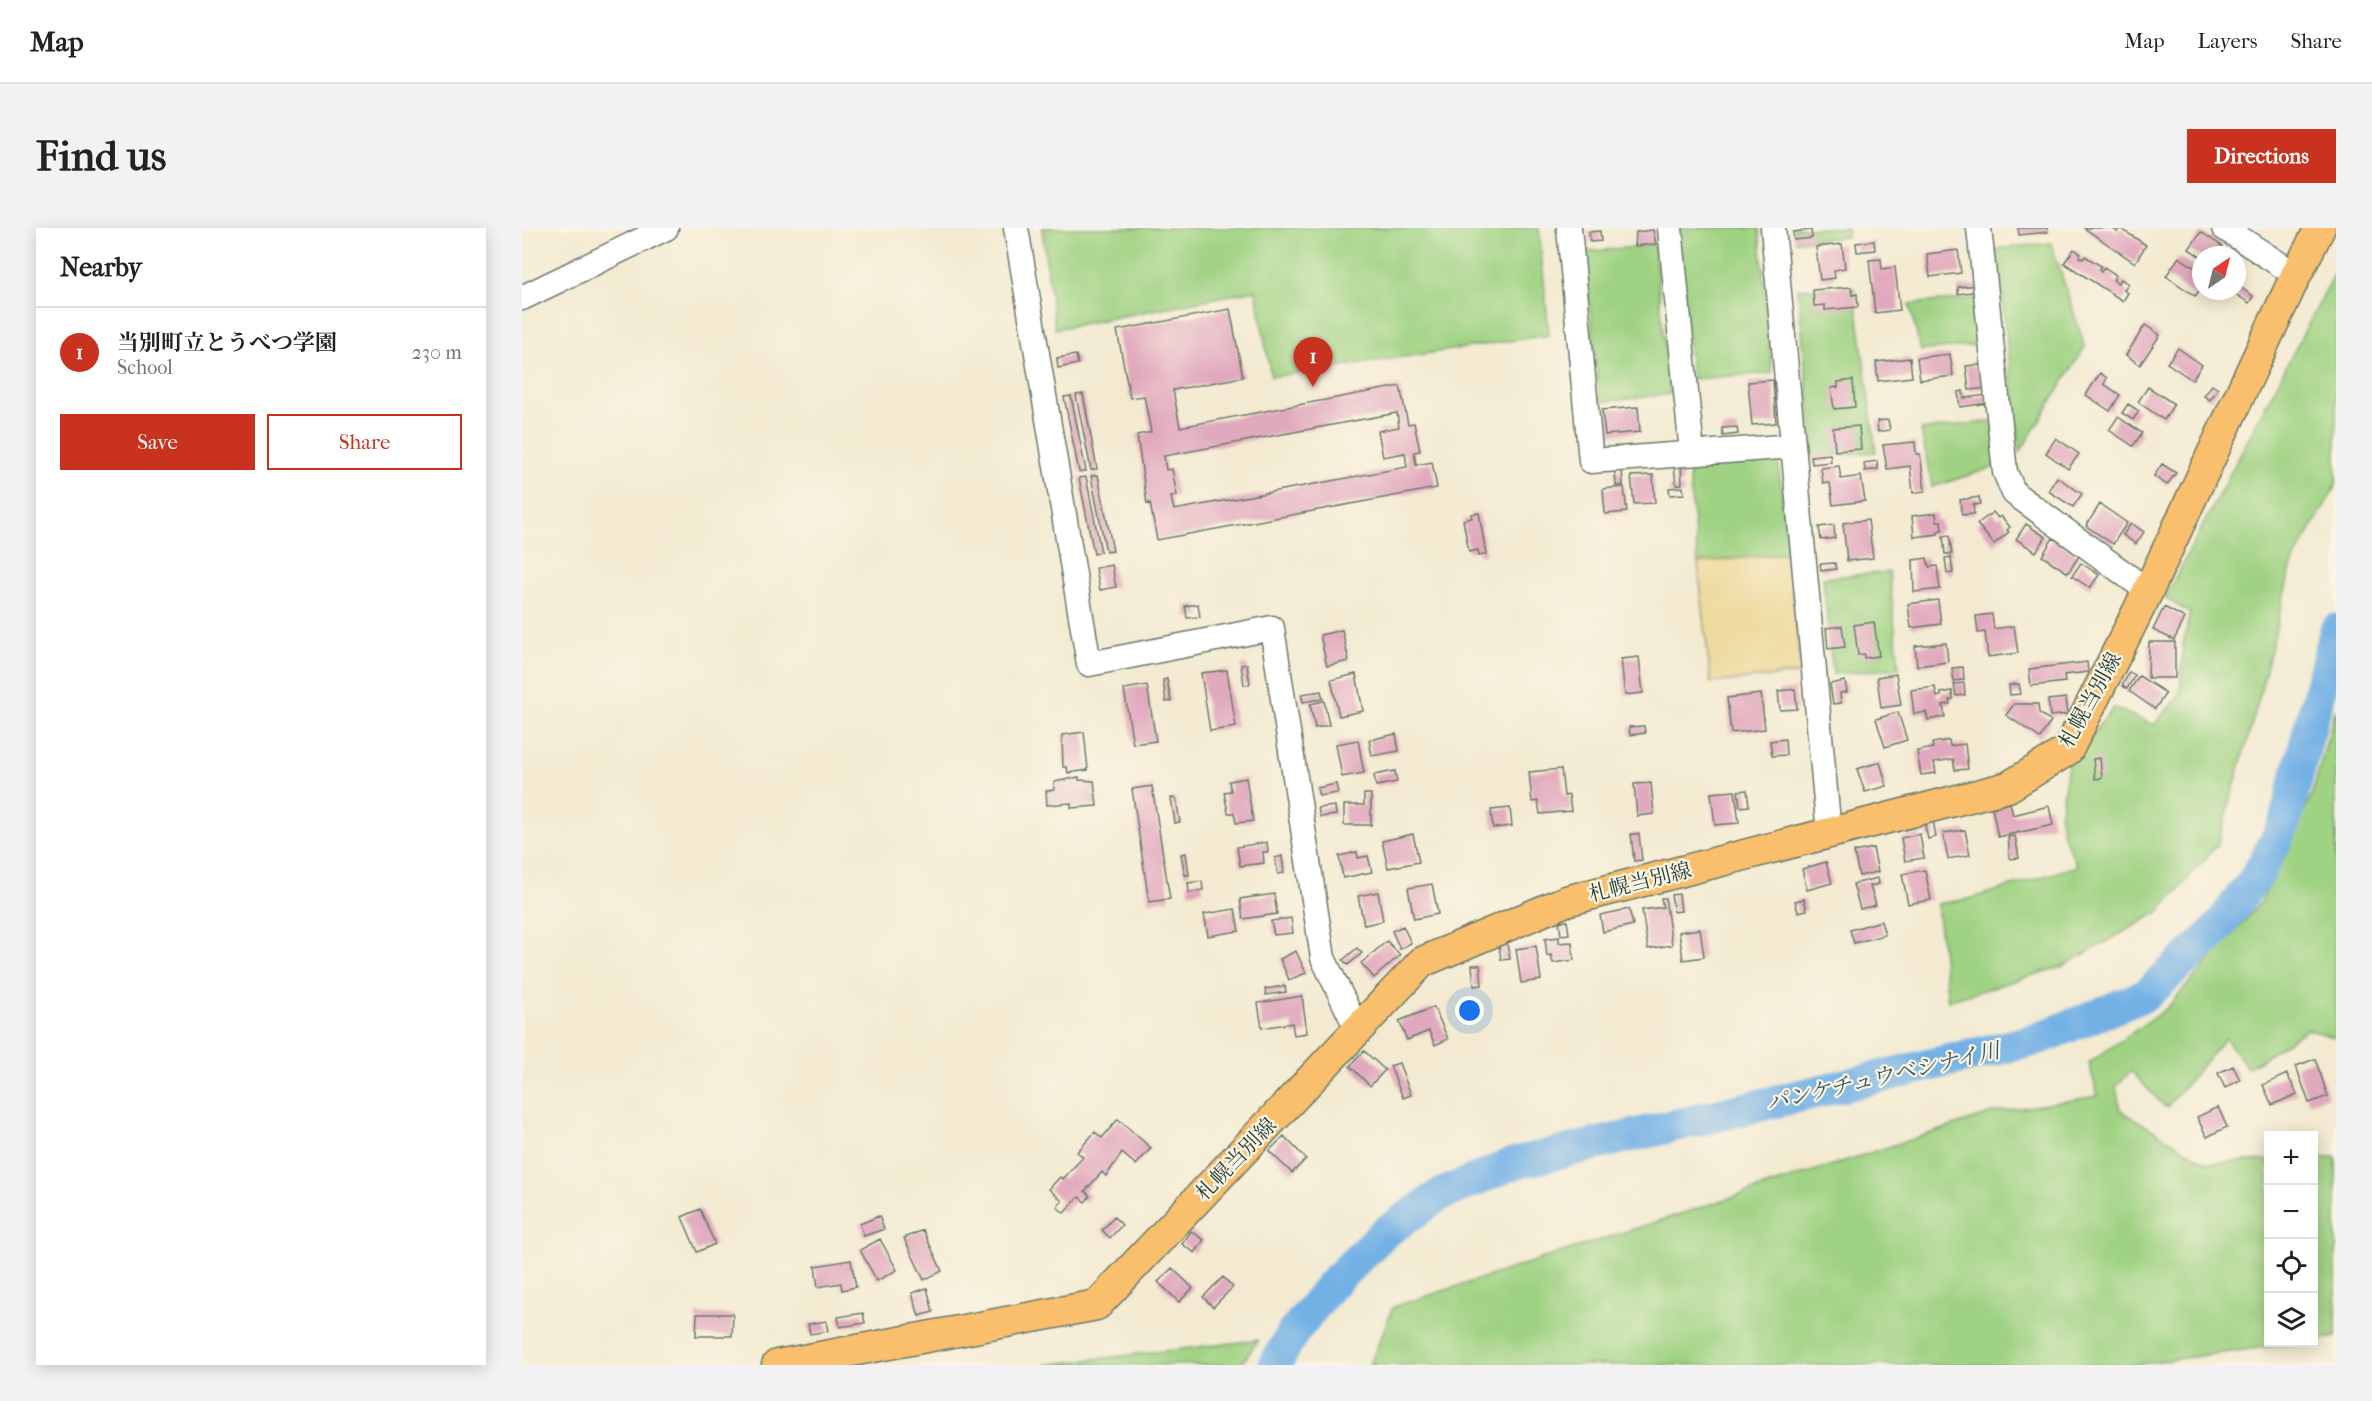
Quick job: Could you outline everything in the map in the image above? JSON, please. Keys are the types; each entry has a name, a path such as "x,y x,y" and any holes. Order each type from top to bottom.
{"main road":[{"name":"札幌当別線","path":"777,1365 1097,1305 1422,962 1566,901 2008,787 2068,750 2148,591 2320,228"}],"street":[{"path":"522,298 666,228"},
{"path":"1016,228 1089,664 1272,628 1323,958 1358,1030"},
{"path":"1569,228 1591,461 1793,446"},
{"path":"1670,228 1692,453"},
{"path":"1773,228 1829,833"},
{"path":"1979,228 2005,472 2014,493 2148,591"},
{"path":"2224,228 2296,275"}],"green space":[{"path":"1042,228 1539,228 1549,335 1271,377 1256,290 1055,329"},
{"path":"1678,228 1759,228 1772,373 1692,379"},
{"path":"1794,228 1847,228 1847,237 1796,241"},
{"path":"2051,243 2085,347 2020,452 1996,249"},
{"path":"1654,245 1670,394 1600,402 1584,252"},
{"path":"2336,271 2336,485 2292,563 2259,698 2218,844 2159,912 2063,966 1948,1001 1937,904 1969,899 2077,866 2063,834 2060,818 2068,763 2114,708 2154,725 2180,694 2183,644 2190,613 2165,598"},
{"path":"1854,288 1876,452 1814,456 1798,289"},
{"path":"1978,298 1984,344 1921,351 1909,304"},
{"path":"1993,421 1998,466 1932,487 1921,430"},
{"path":"1778,459 1788,553 1698,563 1688,467"},
{"path":"1889,572 1899,668 1833,674 1823,578"},
{"path":"2336,709 2336,1038 2307,1029 2248,1068 2225,1038 2166,1108 2131,1071 2116,1086 2120,1110 2207,1163 2264,1160 2264,1347 2267,1347 2132,1365 1370,1365 1393,1307 1996,1112 2098,1096 2089,1063 2167,1008 2261,902 2312,794"},
{"path":"2336,1157 2336,1337 2318,1339 2318,1185 2318,1158"},
{"path":"1258,1340 1241,1365 1045,1365"}],"sand":[{"path":"1788,553 1801,673 1711,683 1698,563"}],"building":[{"path":"2018,228 2047,228 2048,232 2019,235"},
{"path":"2084,228 2112,228 2117,232 2120,228 2146,245 2135,263"},
{"path":"1653,230 1656,244 1635,246 1636,232"},
{"path":"1811,230 1812,238 1794,240 1793,232"},
{"path":"1600,231 1601,241 1590,242 1589,232"},
{"path":"2201,232 2222,246 2192,246 2192,251 2189,249"},
{"path":"1874,241 1875,250 1857,252 1856,243"},
{"path":"1842,244 1845,268 1834,270 1835,278 1820,280 1816,247"},
{"path":"2074,249 2081,254 2079,257 2083,259 2085,256 2101,266 2099,270 2101,272 2104,267 2116,275 2113,280 2118,283 2121,279 2129,284 2124,290 2128,293 2123,301 2064,263"},
{"path":"1958,250 1961,273 1930,277 1927,254"},
{"path":"2179,257 2192,266 2192,294 2166,276"},
{"path":"1881,259 1882,269 1895,267 1900,310 1875,313 1869,260"},
{"path":"1978,285 1979,291 1958,294 1958,287"},
{"path":"1851,287 1852,295 1857,294 1858,307 1825,310 1825,305 1814,306 1813,290"},
{"path":"2246,291 2253,296 2249,303 2244,300"},
{"path":"1230,309 1243,377 1173,390 1180,427 1400,386 1408,424 1414,423 1420,451 1414,452 1416,465 1432,462 1437,488 1157,540 1150,503 1147,504 1137,435 1151,432 1144,396 1130,398 1117,330","holes":["1397,413 1399,427 1378,431 1383,457 1405,453 1407,467 1174,510 1171,497 1177,496 1172,469 1166,470 1164,456"]},
{"path":"2145,325 2160,335 2140,365 2126,355"},
{"path":"2178,348 2202,365 2192,380 2167,363"},
{"path":"1950,354 1953,376 1920,380 1917,358"},
{"path":"1076,355 1078,364 1058,368 1057,358"},
{"path":"1910,358 1912,377 1878,381 1876,362"},
{"path":"1987,364 1990,388 1969,390 1966,366"},
{"path":"2100,373 2107,378 2104,384 2120,395 2110,411 2086,395"},
{"path":"1773,380 1776,423 1752,425 1748,382"},
{"path":"1853,380 1855,407 1834,409 1831,388 1838,387 1838,382"},
{"path":"2212,385 2218,389 2210,400 2204,396"},
{"path":"2148,387 2174,404 2164,420 2138,402"},
{"path":"1963,391 1964,398 1987,395 1988,403 1960,407 1958,392"},
{"path":"1083,394 1097,469 1091,470 1076,395"},
{"path":"1071,396 1086,471 1079,472 1064,397"},
{"path":"2128,404 2139,411 2133,420 2122,413"},
{"path":"1638,407 1640,432 1605,435 1602,410"},
{"path":"2118,417 2142,433 2133,446 2109,430"},
{"path":"1888,420 1890,430 1878,432 1877,421"},
{"path":"1859,426 1861,449 1835,451 1833,428"},
{"path":"1737,427 1738,434 1723,436 1722,428"},
{"path":"2056,438 2079,454 2068,469 2046,453"},
{"path":"1915,442 1916,454 1920,454 1925,491 1913,493 1910,466 1887,469 1883,445"},
{"path":"1830,454 1831,462 1812,464 1811,456"},
{"path":"1877,461 1878,469 1865,471 1864,463"},
{"path":"1681,464 1682,484 1676,485 1674,465"},
{"path":"2162,464 2176,473 2167,485 2154,476"},
{"path":"1839,466 1841,479 1861,476 1865,501 1833,505 1830,483 1823,483 1821,468"},
{"path":"1622,470 1623,485 1616,486 1615,471"},
{"path":"1098,475 1113,551 1106,552 1091,476"},
{"path":"1653,475 1655,503 1634,504 1631,476"},
{"path":"1086,477 1101,552 1094,554 1079,478"},
{"path":"2057,477 2082,494 2073,507 2048,491"},
{"path":"1624,487 1627,512 1605,514 1603,489"},
{"path":"1683,487 1684,494 1670,495 1669,488"},
{"path":"1979,497 1980,504 1973,505 1974,514 1962,515 1960,500"},
{"path":"2100,504 2127,523 2113,544 2086,526"},
{"path":"1993,512 1998,518 2001,516 2010,527 2007,530 2009,532 1994,544 1977,524"},
{"path":"1479,513 1486,554 1479,556 1478,550 1469,552 1463,520 1472,518 1471,514"},
{"path":"1936,513 1937,521 1941,521 1942,530 1938,531 1938,534 1914,537 1912,516"},
{"path":"1868,520 1873,558 1847,561 1843,523"},
{"path":"2131,523 2144,532 2136,544 2123,535"},
{"path":"2026,524 2046,537 2036,552 2016,539"},
{"path":"1834,525 1835,538 1821,540 1819,527"},
{"path":"1949,535 1952,554 1945,554 1943,536"},
{"path":"2053,538 2079,556 2068,573 2042,556"},
{"path":"1951,557 1953,573 1947,574 1945,558"},
{"path":"1927,558 1929,567 1937,566 1940,589 1914,592 1913,560"},
{"path":"1835,563 1836,569 1821,571 1820,564"},
{"path":"2081,563 2099,575 2090,588 2072,576"},
{"path":"1112,565 1116,587 1100,590 1096,568"},
{"path":"1938,600 1941,624 1911,628 1908,604"},
{"path":"1198,604 1200,617 1187,618 1185,606"},
{"path":"2164,607 2185,618 2174,640 2153,630"},
{"path":"1992,614 1994,629 2014,626 2018,653 1988,657 1985,632 1978,633 1976,616"},
{"path":"1874,622 1879,656 1864,658 1864,654 1858,655 1854,625"},
{"path":"1842,626 1845,647 1828,649 1826,628"},
{"path":"1342,630 1349,661 1327,666 1320,635"},
{"path":"2149,642 2175,642 2175,678 2148,678"},
{"path":"1946,643 1948,662 1917,666 1915,646"},
{"path":"1639,657 1643,693 1625,695 1621,659"},
{"path":"2087,662 2088,672 2064,675 2065,682 2031,686 2029,669"},
{"path":"1247,664 1250,684 1244,685 1241,665"},
{"path":"1963,667 1964,680 1954,681 1952,668"},
{"path":"1227,670 1236,727 1210,731 1201,673"},
{"path":"2129,672 2135,675 2127,689 2122,686"},
{"path":"1356,674 1363,711 1339,716 1331,680"},
{"path":"1896,674 1901,705 1881,708 1877,677"},
{"path":"2139,676 2166,693 2155,709 2129,691"},
{"path":"1167,679 1171,701 1166,702 1163,680"},
{"path":"1845,681 1847,692 1840,693 1841,703 1833,704 1830,684"},
{"path":"1964,683 1965,695 1956,696 1954,684"},
{"path":"2019,684 2021,694 2010,695 2009,685"},
{"path":"1147,685 1156,741 1133,744 1124,689"},
{"path":"1935,687 1937,697 1941,696 1941,693 1952,691 1953,699 1949,700 1950,704 1943,705 1945,717 1928,720 1926,712 1914,714 1911,690"},
{"path":"1795,689 1797,709 1780,710 1778,691"},
{"path":"1321,691 1323,699 1303,702 1301,694"},
{"path":"1761,694 1765,729 1731,733 1727,698"},
{"path":"2066,698 2068,714 2050,716 2048,700"},
{"path":"1324,701 1329,725 1315,728 1310,704"},
{"path":"2014,704 2038,704 2039,713 2051,721 2040,738 2006,715"},
{"path":"1898,712 1907,740 1885,747 1876,719"},
{"path":"1644,726 1645,733 1630,735 1629,727"},
{"path":"1084,732 1088,770 1068,773 1067,767 1063,767 1062,735"},
{"path":"1396,734 1399,751 1372,756 1369,740"},
{"path":"1785,739 1786,755 1772,756 1770,741"},
{"path":"1358,740 1364,773 1342,777 1336,744"},
{"path":"1949,740 1950,746 1965,744 1968,769 1955,770 1953,759 1934,762 1936,773 1921,775 1917,751 1933,748 1932,743"},
{"path":"2100,758 2102,778 2095,779 2093,759"},
{"path":"1880,762 1887,786 1865,792 1857,769"},
{"path":"1561,769 1564,796 1569,795 1571,811 1540,814 1538,801 1532,802 1529,772"},
{"path":"1395,771 1397,782 1376,786 1374,775"},
{"path":"1079,777 1079,780 1094,781 1097,806 1071,808 1071,803 1047,805 1046,791 1054,790 1054,782"},
{"path":"1246,778 1253,821 1236,823 1234,813 1228,813 1224,792 1231,791 1229,781"},
{"path":"1651,783 1654,814 1637,816 1634,784"},
{"path":"1336,784 1338,793 1319,796 1317,788"},
{"path":"1152,786 1170,899 1149,902 1132,789"},
{"path":"1747,790 1749,806 1740,807 1738,791"},
{"path":"1735,791 1739,823 1715,825 1711,793"},
{"path":"1364,794 1371,794 1371,825 1344,825 1344,805 1364,805"},
{"path":"1171,798 1176,798 1180,822 1175,823"},
{"path":"2010,803 2013,815 2049,806 2053,825 1998,837 1992,808"},
{"path":"1335,806 1336,815 1320,817 1318,808"},
{"path":"1510,808 1512,826 1493,828 1491,810"},
{"path":"1933,820 1936,837 1928,839 1924,821"},
{"path":"1965,830 1970,855 1948,859 1943,833"},
{"path":"1413,834 1419,862 1388,868 1382,841"},
{"path":"1631,834 1639,834 1642,860 1634,861"},
{"path":"1920,834 1924,858 1905,861 1901,838"},
{"path":"2015,836 2019,858 2010,859 2008,837"},
{"path":"1267,842 1268,852 1263,852 1264,863 1240,866 1237,847"},
{"path":"1873,848 1878,872 1859,876 1854,852"},
{"path":"1357,852 1358,858 1368,856 1372,872 1343,878 1339,856"},
{"path":"1186,853 1189,875 1185,875 1181,854"},
{"path":"1282,856 1284,873 1278,874 1275,858"},
{"path":"1826,862 1832,883 1807,890 1802,869"},
{"path":"1925,870 1931,900 1908,904 1902,874"},
{"path":"1878,878 1879,884 1870,886 1876,905 1860,909 1853,884"},
{"path":"1202,881 1203,890 1189,893 1188,883"},
{"path":"1432,884 1438,914 1414,919 1408,888"},
{"path":"1378,892 1383,921 1364,925 1358,896"},
{"path":"1274,894 1277,914 1243,919 1240,899"},
{"path":"1679,894 1681,911 1674,912 1671,895"},
{"path":"1661,898 1665,898 1672,945 1648,949 1642,910 1663,907"},
{"path":"1804,899 1807,910 1798,912 1795,901"},
{"path":"1235,909 1239,931 1208,936 1204,914"},
{"path":"1629,909 1633,925 1603,932 1600,915"},
{"path":"1291,918 1293,933 1274,935 1271,921"},
{"path":"1567,921 1569,934 1561,935 1559,922"},
{"path":"1881,921 1885,935 1854,943 1850,930"},
{"path":"1403,926 1411,943 1400,949 1392,931"},
{"path":"1700,929 1704,957 1683,960 1679,932"},
{"path":"1559,937 1559,943 1572,942 1574,960 1553,963 1551,955 1547,956 1545,939"},
{"path":"1387,941 1400,955 1374,978 1361,963"},
{"path":"1507,944 1510,959 1501,960 1499,945"},
{"path":"1536,946 1541,980 1521,983 1516,949"},
{"path":"1357,948 1362,953 1348,965 1343,960"},
{"path":"1296,951 1306,973 1289,980 1280,959"},
{"path":"1472,965 1480,965 1482,985 1474,986"},
{"path":"1285,986 1286,992 1266,995 1265,989"},
{"path":"1302,996 1307,1033 1294,1035 1292,1023 1262,1028 1258,1003"},
{"path":"1434,1007 1448,1039 1435,1045 1429,1031 1407,1040 1399,1021"},
{"path":"1364,1051 1385,1070 1370,1086 1350,1066"},
{"path":"2315,1059 2328,1096 2309,1103 2296,1066"},
{"path":"1399,1063 1411,1095 1403,1098 1390,1066"},
{"path":"2233,1066 2240,1080 2225,1088 2218,1073"},
{"path":"2287,1074 2297,1094 2272,1105 2263,1085"},
{"path":"2218,1107 2227,1127 2207,1137 2197,1117"},
{"path":"1118,1119 1151,1148 1136,1165 1122,1153 1106,1176 1102,1172 1085,1191 1090,1196 1085,1202 1079,1197 1064,1213 1057,1207 1062,1201 1049,1189 1060,1177 1063,1179 1083,1157 1077,1152 1095,1132 1102,1138"},
{"path":"1284,1136 1306,1159 1292,1173 1269,1151"},
{"path":"700,1209 715,1244 697,1252 682,1217"},
{"path":"879,1216 884,1229 864,1236 860,1224"},
{"path":"1114,1217 1122,1225 1110,1238 1102,1230"},
{"path":"923,1230 942,1271 924,1280 904,1238"},
{"path":"1191,1231 1204,1240 1195,1253 1182,1244"},
{"path":"880,1239 897,1270 877,1281 860,1250"},
{"path":"851,1260 856,1287 842,1290 841,1283 818,1287 815,1266"},
{"path":"1172,1268 1193,1288 1179,1302 1158,1282"},
{"path":"1223,1277 1233,1287 1213,1307 1203,1297"},
{"path":"927,1288 933,1312 919,1316 912,1293"},
{"path":"863,1313 865,1323 840,1327 838,1317"},
{"path":"697,1314 733,1314 732,1336 696,1336"},
{"path":"826,1321 828,1331 810,1334 808,1324"}],"waterway":[{"name":"パンケチュウベシナイ川","path":"1275,1365 1292,1334 1330,1286 1383,1234 1438,1196 1512,1164 2035,1040 2146,995 2213,934 2257,876 2284,825 2336,630"}],"place":[{"name":"当別町立とうべつ学園","path":"1313,387"}]}
